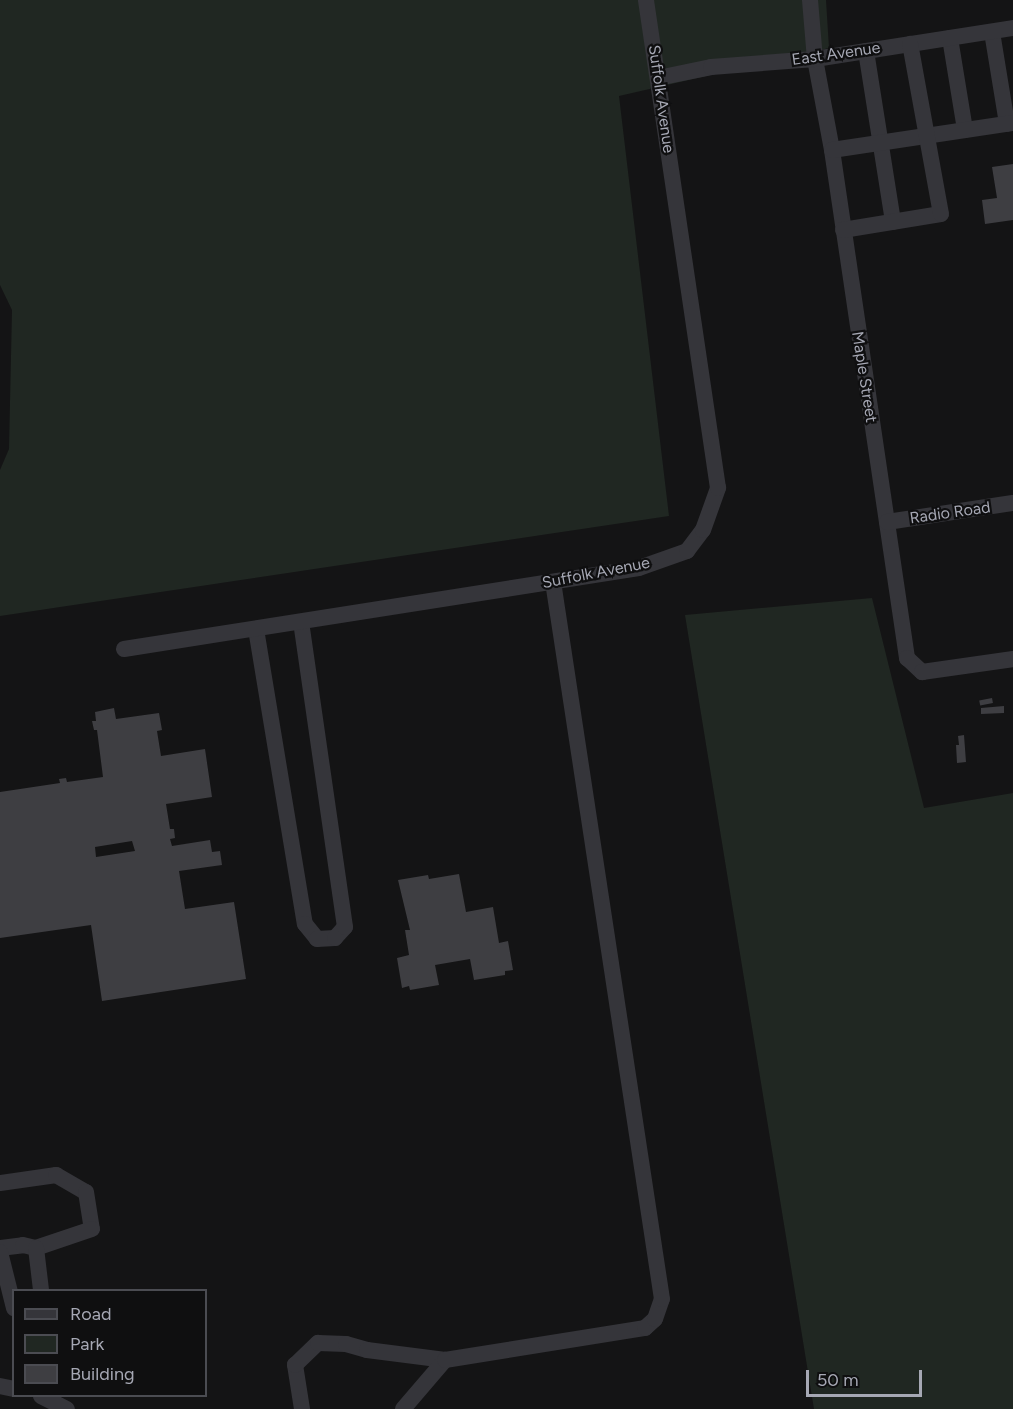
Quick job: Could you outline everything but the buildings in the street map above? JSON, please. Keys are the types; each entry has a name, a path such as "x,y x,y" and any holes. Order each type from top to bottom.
{"street":[{"name":"Suffolk Avenue","path":"124,650 639,568 687,551 703,530 718,488 646,0"},
{"name":"Maple Street","path":"810,0 815,59 831,150 907,658 922,672 939,672 1013,659"},
{"name":"East Avenue","path":"658,78 711,67 815,59 1013,28"},
{"path":"831,150 1010,123 992,32"},
{"path":"950,38 965,130"},
{"path":"843,230 941,214 910,44"},
{"path":"866,51 893,222"},
{"name":"Radio Road","path":"887,522 1013,503"},
{"path":"302,1409 295,1365 318,1343 346,1344 367,1350 445,1360 645,1328 655,1319 662,1299 553,582"},
{"path":"256,629 305,924 317,939 335,938 345,927 301,622"},
{"path":"0,1183 56,1175 86,1192 92,1229 36,1248 23,1245 0,1250 12,1300"},
{"path":"36,1248 41,1289"},
{"path":"403,1409 445,1360"},
{"path":"45,1397 67,1409"}],"green space":[{"path":"0,0 826,0 829,48 619,96 669,516 0,616 0,470 9,449 12,310 0,285"},
{"path":"872,598 924,808 1013,793 1013,1409 814,1409 685,615"}]}
